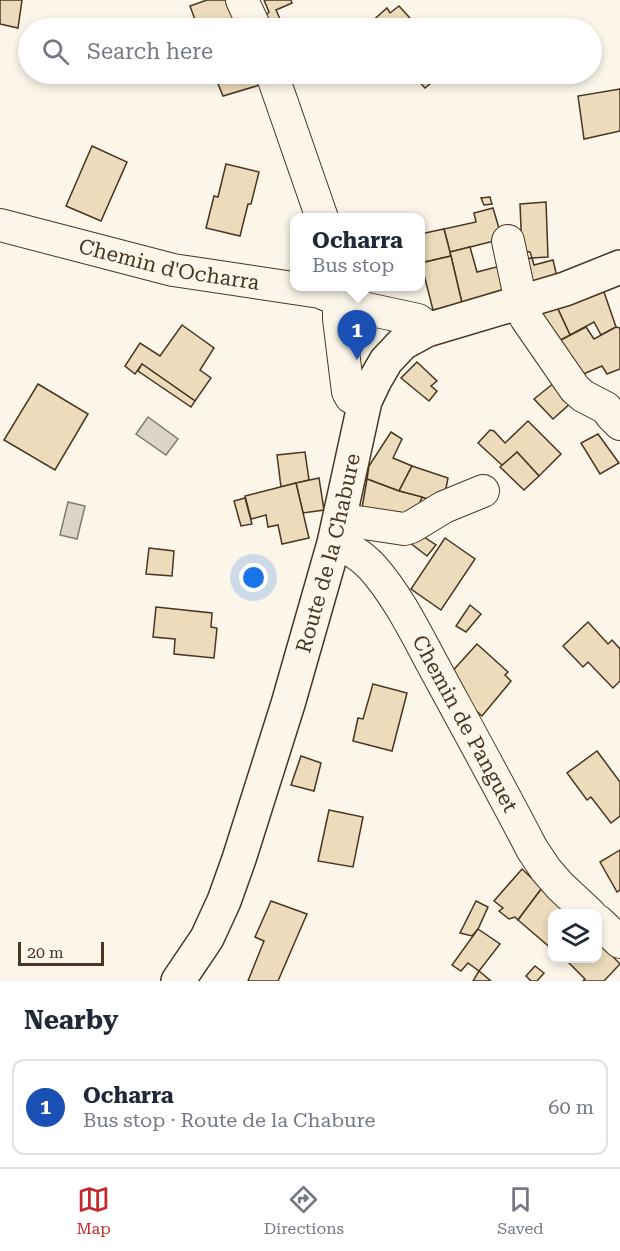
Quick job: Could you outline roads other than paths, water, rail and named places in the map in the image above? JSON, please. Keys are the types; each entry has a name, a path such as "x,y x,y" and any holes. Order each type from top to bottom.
{"main road":[{"name":"Route de la Chabure","path":"181,980 207,938 224,901 239,859 288,704 337,530 365,401 386,361 403,344 427,330 565,289 620,267"}],"street":[{"path":"242,0 250,18"},
{"path":"275,84 320,213"},
{"name":"Chemin d'Ocharra","path":"0,225 173,270 290,288"},
{"path":"508,241 526,318 575,389 606,408 620,424"},
{"name":"Chemin d'Ocharra","path":"313,291 339,293 358,307 418,320 427,330"},
{"path":"339,293 339,320 348,392 351,397 365,401"},
{"path":"337,530 351,521 404,529 450,504 483,491"},
{"name":"Chemin de Panguet","path":"337,530 348,547 372,567 392,592 532,849 560,886 585,909"},
{"path":"602,926 620,942"}],"place":[{"name":"Ocharra","path":"357,360"}]}
